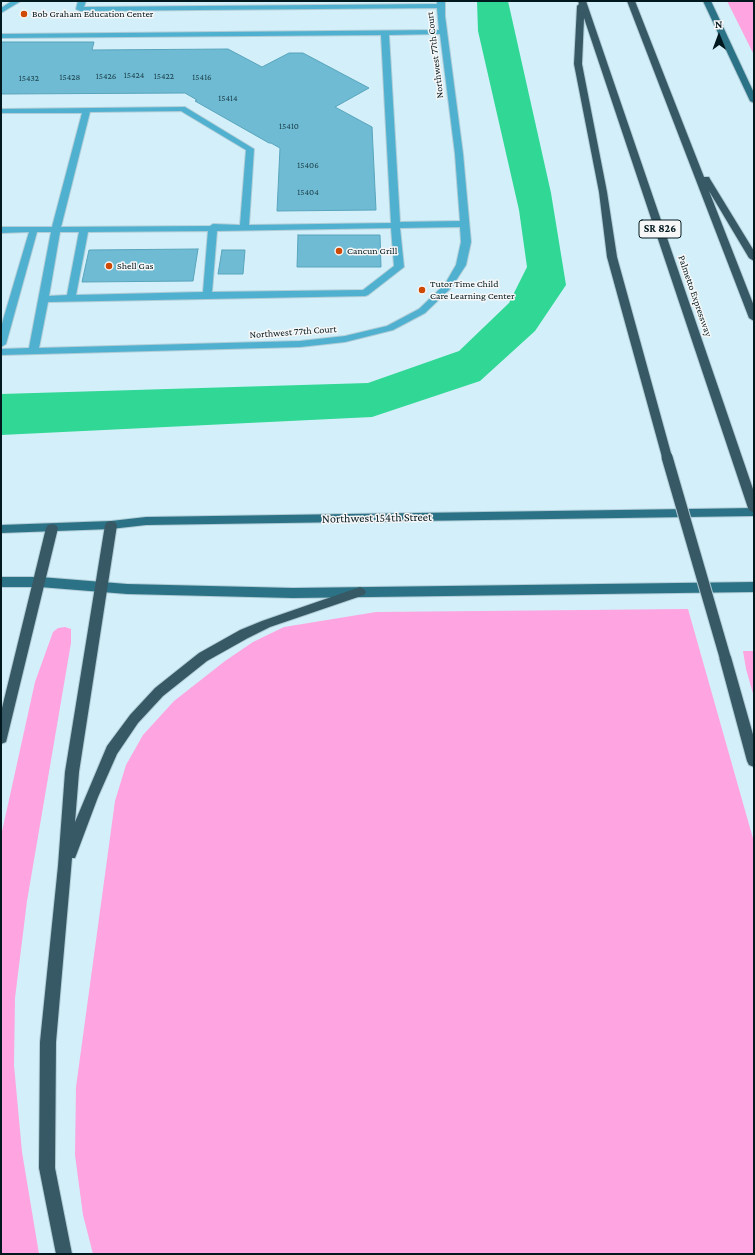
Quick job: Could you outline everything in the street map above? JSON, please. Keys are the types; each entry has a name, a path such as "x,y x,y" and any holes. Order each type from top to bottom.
{"highway":[{"name":"Palmetto Expressway","path":"582,1 754,508"},
{"path":"582,1 578,64 603,192 612,257 754,762"},
{"path":"631,1 754,318"},
{"path":"689,151 754,258"},
{"path":"64,1254 47,1168 48,1042 66,866 72,772 100,587 111,526"},
{"path":"1,738 52,528"},
{"path":"66,866 91,797 112,750 134,719 158,692 203,657 244,634 278,620 360,592"}],"main road":[{"path":"707,1 754,101"},
{"name":"Northwest 154th Street","path":"1,529 111,526 146,521 754,512"},
{"path":"1,582 40,582 127,589 360,592 754,587"}],"street":[{"path":"1,11 17,1"},
{"path":"82,1 80,9 441,3"},
{"name":"Northwest 77th Court","path":"1,352 300,344 345,339 390,328 422,311 448,286 460,265 466,242 459,154 443,32 441,3"},
{"path":"1,36 443,32"},
{"path":"44,299 365,293 399,267 385,33"},
{"path":"1,111 182,110 197,117 250,149 244,228"},
{"path":"33,352 56,229 86,111"},
{"path":"1,230 465,224"},
{"path":"207,295 213,227"},
{"path":"1,344 34,229"},
{"path":"71,298 84,229"}],"shaded area":[{"path":"477,1 508,1 551,193 566,285 535,331 480,381 372,417 1,435 1,394 368,383 459,351 509,303 527,267 519,210 478,31"},
{"path":"727,1 754,1 754,55"},
{"path":"688,609 754,842 754,1254 93,1254 83,1215 75,1155 76,1087 115,801 126,765 143,735 174,701 225,661 253,642 284,627 376,612"},
{"path":"65,627 71,629 71,643 27,901 15,998 14,1065 22,1152 39,1254 1,1254 1,836 35,682 53,632 58,628"},
{"path":"743,651 754,651 754,697 746,669"}],"building":[{"path":"1,42 94,42 92,50 228,49 262,67 289,53 303,53 369,88 335,107 372,127 376,210 277,211 280,148 195,101 197,100 185,93 1,94"},
{"name":"Cancun Grill","path":"298,235 380,235 381,267 297,267"},
{"path":"198,249 193,281 82,282 89,250"},
{"path":"222,250 245,250 243,274 218,274"}],"place":[{"name":"Bob Graham Education Center","path":"24,14"},
{"name":"Cancun Grill","path":"339,251"},
{"name":"Shell Gas","path":"109,266"},
{"name":"Tutor Time Child Care Learning Center","path":"422,290"}]}
